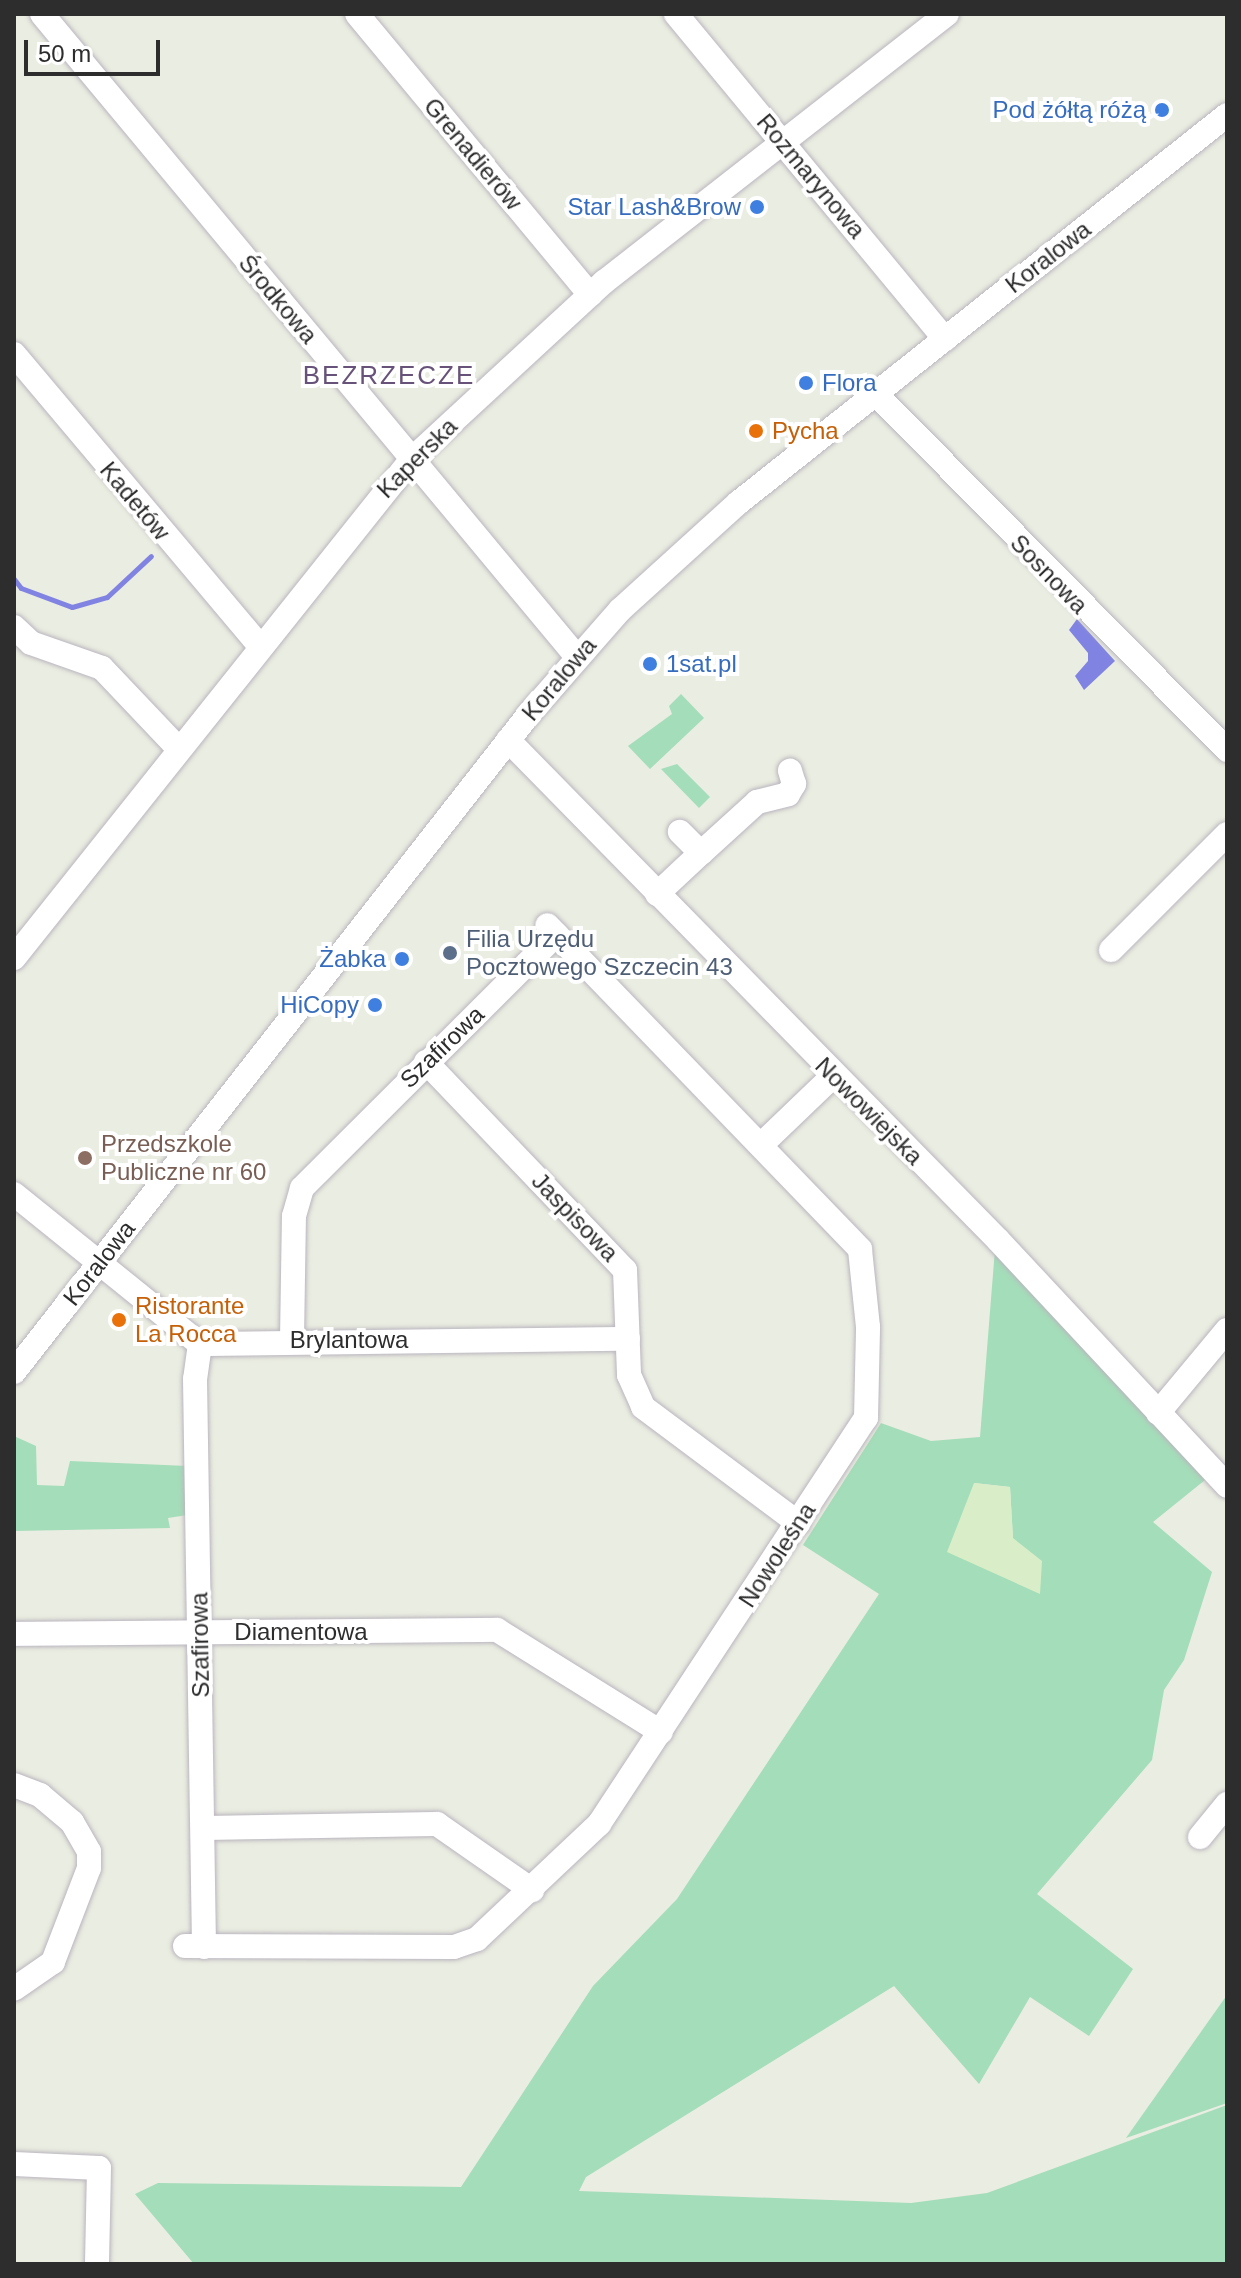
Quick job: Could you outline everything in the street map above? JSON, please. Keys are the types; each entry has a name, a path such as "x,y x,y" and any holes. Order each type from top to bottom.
{"street":[{"name":"Środkowa","path":"42,14 577,657"},
{"name":"Grenadierów","path":"357,14 590,295"},
{"name":"Rozmarynowa","path":"676,14 945,339"},
{"name":"Kaperska","path":"14,958 22,933 179,749 411,460 590,295 947,14"},
{"name":"Koralowa","path":"15,1368 508,740 577,657 701,534 1227,115"},
{"name":"Kadetów","path":"14,354 260,646"},
{"name":"Sosnowa","path":"876,394 1227,750"},
{"path":"14,627 31,643 102,668 179,749"},
{"name":"Nowowiejska","path":"508,740 833,1076 998,1240 1227,1486"},
{"path":"657,894 757,802 788,794 794,784 790,771"},
{"path":"680,832 701,853"},
{"path":"1111,950 1227,834"},
{"name":"Szafirowa","path":"292,1340 298,1196 313,1173 426,1062 552,930"},
{"name":"Nowoleśna","path":"194,1946 454,1947 477,1939 599,1824 798,1523 869,1408 863,1257 761,1145 552,930"},
{"name":"Jaspisowa","path":"426,1062 625,1270 630,1382 655,1420 798,1523"},
{"path":"761,1145 833,1076"},
{"path":"14,1194 200,1344"},
{"path":"1158,1413 1227,1330"},
{"name":"Brylantowa","path":"200,1344 292,1340 628,1339"},
{"name":"Szafirowa","path":"194,1946 203,1828 195,1379 200,1344"},
{"name":"Diamentowa","path":"14,1634 497,1630 661,1732"},
{"path":"14,1785 40,1795 72,1822 89,1852 89,1868 53,1962 14,1989"},
{"path":"1200,1837 1227,1804"},
{"path":"203,1828 437,1824 532,1890"},
{"path":"14,2164 99,2168 97,2264"}],"shaded area":[{"path":"1077,619 1115,661 1084,690 1075,676 1088,661 1088,653 1069,630"},
{"path":"681,694 704,718 650,769 628,746 672,714 669,706"},
{"path":"677,764 710,797 699,808 661,769"},
{"path":"995,1249 1205,1480 1153,1522 1212,1572 1184,1660 1164,1690 1152,1760 1037,1894 1133,1969 1089,2036 1030,1997 979,2084 894,1986 586,2177 579,2191 911,2203 987,2193 1227,2105 1227,2264 194,2264 135,2194 158,2183 461,2187 593,1986 677,1899 879,1594 803,1545 881,1423 931,1441 980,1437","holes":["974,1483 1010,1487 1013,1539"]},
{"path":"14,1436 36,1446 37,1485 64,1486 70,1461 188,1466 187,1515 168,1518 170,1528 14,1531"},
{"path":"1227,1995 1227,2103 1126,2138"}],"sand":[{"path":"974,1483 1010,1487 1013,1538 1042,1561 1040,1594 947,1552"}],"waterway":[{"path":"14,579 21,588 72,607 107,597 151,556"}],"place":[{"name":"Pod żółtą różą","path":"1162,110"},
{"name":"Star Lash&Brow","path":"757,207"},
{"name":"Flora","path":"806,383"},
{"name":"Pycha","path":"756,431"},
{"name":"1sat.pl","path":"650,664"},
{"name":"Filia Urzędu Pocztowego Szczecin 43","path":"450,953"},
{"name":"Żabka","path":"402,959"},
{"name":"HiCopy","path":"375,1005"},
{"name":"Przedszkole Publiczne nr 60","path":"85,1158"},
{"name":"Ristorante La Rocca","path":"119,1320"}],"district":[{"name":"BEZRZECZE","path":"389,376"}]}
